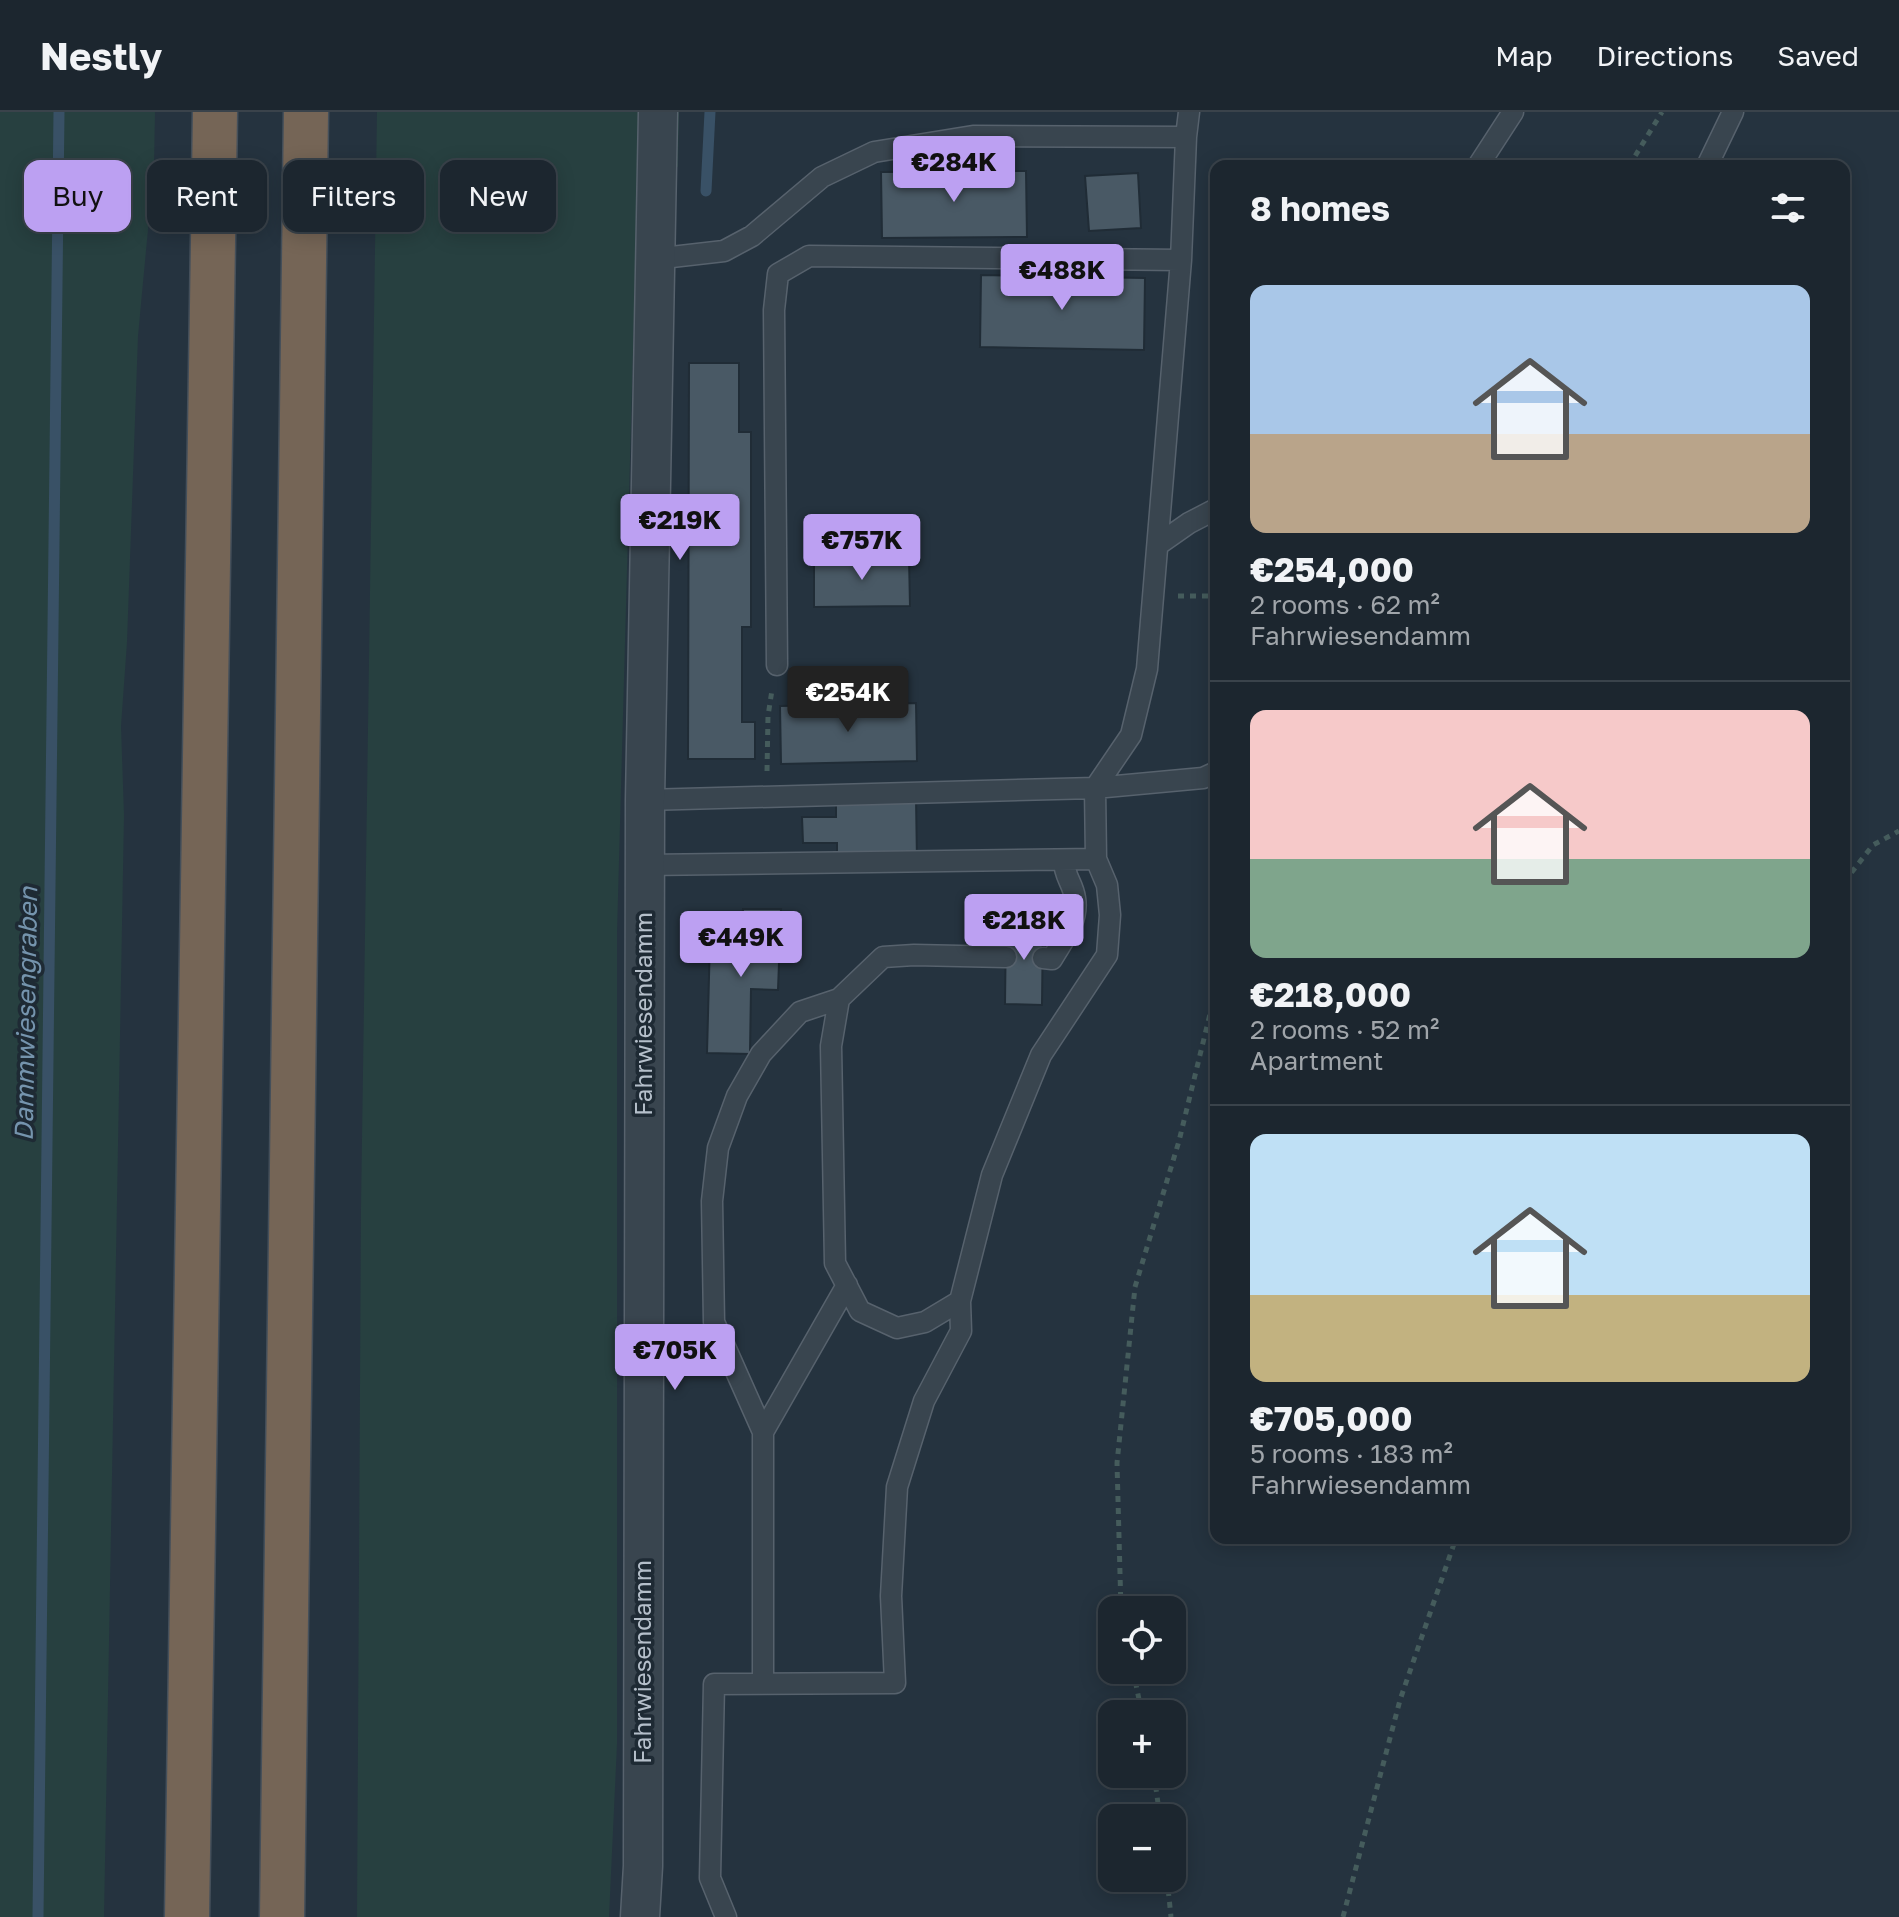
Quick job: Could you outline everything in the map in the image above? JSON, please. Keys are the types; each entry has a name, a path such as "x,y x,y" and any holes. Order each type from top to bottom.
{"highway":[{"path":"187,1917 215,112"},
{"path":"282,1917 306,112"}],"street":[{"name":"Fahrwiesendamm","path":"640,1917 643,1866 645,800 658,112"}],"lane":[{"path":"726,1917 710,1878 714,1684 895,1683 891,1596 897,1487 924,1401 961,1331 960,1301 992,1175 1041,1055 1107,955 1110,915 1107,885 1096,859 1095,788 1131,735 1147,669 1181,260 1189,112"},
{"path":"1482,160 1513,112"},
{"path":"1710,160 1733,112"},
{"path":"654,259 724,251 752,236 822,177 874,152 973,136 1186,137"},
{"path":"777,665 774,310 778,274 809,256 1181,260"},
{"path":"1159,544 1210,512"},
{"path":"645,800 1095,788 1203,778 1210,775"},
{"path":"645,865 1096,859"},
{"path":"1043,958 1052,959 1073,924 1075,898 1064,874 1064,860"},
{"path":"763,1683 763,1432 714,1322 712,1201 718,1148 737,1096 761,1054 800,1012 839,999 883,957 1006,957"},
{"path":"839,999 831,1046 835,1263 860,1311 897,1328 925,1322 960,1301"},
{"path":"763,1432 847,1285"}],"path":[{"path":"1633,160 1662,112"},
{"path":"767,797 768,716 777,665"},
{"path":"1850,874 1873,845 1899,831"},
{"path":"1121,1596 1117,1463 1135,1287 1179,1141 1210,1014"},
{"path":"1343,1917 1400,1700 1454,1544"},
{"path":"1168,1892 1171,1917"}],"green space":[{"path":"0,112 155,112 154,160 147,160 148,232 138,336 121,726 124,815 104,1917 0,1917"},
{"path":"377,112 679,112 678,167 638,169 617,933 617,1744 609,1917 357,1917 361,1208 375,232 424,232 424,160 376,160"}],"building":[{"path":"1026,171 1027,237 882,238 881,172"},
{"path":"1138,173 1141,228 1089,231 1085,176"},
{"path":"981,275 1145,278 1144,350 980,347"},
{"path":"689,363 739,363 739,432 751,432 751,627 742,627 742,722 755,722 755,759 688,759"},
{"path":"909,557 910,606 814,607 814,559"},
{"path":"916,703 917,761 781,764 780,706"},
{"path":"916,797 917,861 837,863 837,843 803,843 802,817 836,817 836,799"},
{"path":"743,909 781,909 778,990 751,989 750,1054 707,1053 710,939 742,940"},
{"path":"1006,920 1043,921 1042,1005 1005,1004"}],"waterway":[{"name":"Dammwiesengraben","path":"38,1917 59,112"},
{"path":"706,191 710,112"}]}
